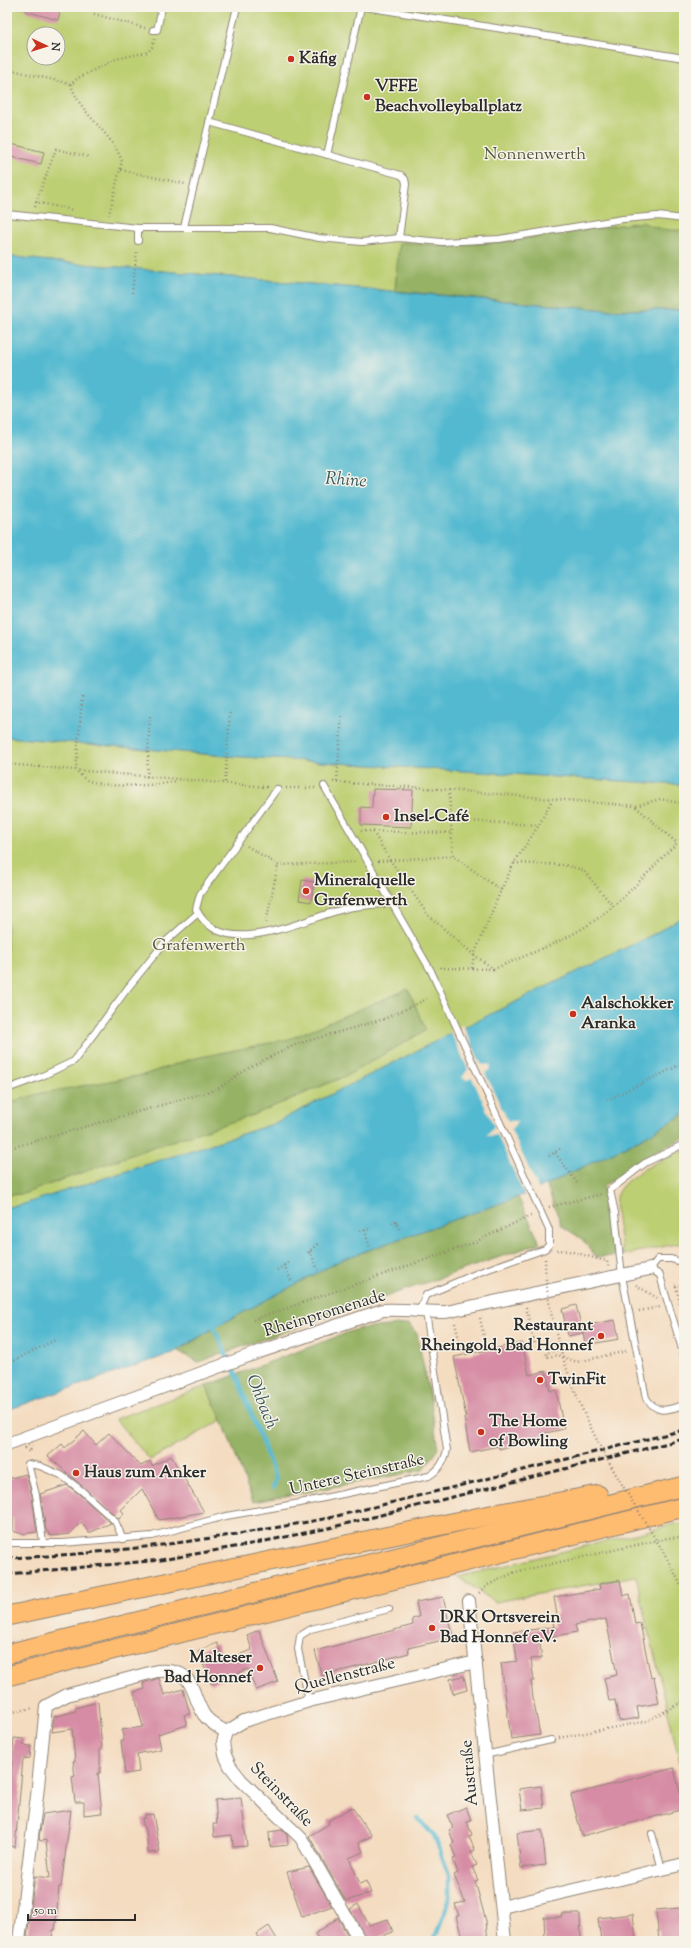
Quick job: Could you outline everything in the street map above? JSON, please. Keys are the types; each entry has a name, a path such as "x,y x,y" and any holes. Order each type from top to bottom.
{"highway":[{"path":"7,1616 485,1516 642,1487 679,1488"},
{"path":"7,1654 679,1488"},
{"path":"7,1676 684,1507"}],"street":[{"name":"Rheinpromenade","path":"7,1444 262,1351 383,1310 399,1309 422,1312 452,1310 650,1269"},
{"name":"Austraße","path":"469,1601 505,1941"},
{"name":"Quellenstraße","path":"226,1732 235,1725 244,1721 309,1701 476,1662"},
{"path":"18,1941 37,1796 46,1706 67,1695 157,1671 170,1670 182,1673 191,1682 204,1714 212,1724 226,1732"},
{"name":"Steinstraße","path":"226,1732 223,1742 225,1755 230,1766 241,1780 301,1838 360,1941"},
{"path":"502,1907 684,1864"}],"lane":[{"path":"155,30 162,7"},
{"path":"184,227 237,7"},
{"path":"327,155 361,7"},
{"path":"366,7 684,58"},
{"path":"209,122 401,175 405,179 406,184 399,238"},
{"path":"7,214 138,228 270,228 319,238 362,242 399,238 442,242 499,238 658,216 684,219"},
{"path":"138,228 138,241"},
{"path":"324,786 393,903 430,970 549,1230 549,1245 545,1249 480,1272 426,1295 422,1312"},
{"path":"277,788 200,894 196,909 201,918 212,929 226,935 249,936 345,909 393,903"},
{"path":"7,1089 40,1077 74,1061 127,989 165,942 198,913"},
{"path":"684,1144 645,1163 610,1190 617,1277 631,1313 646,1398 651,1406 663,1411 684,1405"},
{"name":"Rheinpromenade","path":"650,1269 658,1259 671,1259 684,1263"},
{"path":"650,1269 660,1275 667,1305 674,1322 684,1357"},
{"name":"Untere Steinstraße","path":"7,1543 62,1543 152,1536 226,1516 315,1500 429,1476 438,1471 445,1460 447,1450 422,1312"},
{"path":"43,1542 36,1495 28,1464 40,1466 61,1475 82,1491 115,1522 123,1539"},
{"path":"309,1701 298,1649 300,1636 311,1629 389,1609"},
{"path":"486,1755 551,1740"},
{"path":"652,1834 662,1869"}],"path":[{"path":"71,84 78,78 116,59 148,52 152,48 155,30 94,14"},
{"path":"7,68 71,84"},
{"path":"71,84 74,94 82,108 105,134 120,154 122,161 107,225"},
{"path":"36,202 56,149 90,157"},
{"path":"121,170 194,186"},
{"path":"132,293 136,259"},
{"path":"76,771 82,697"},
{"path":"225,782 230,711"},
{"path":"146,776 150,715"},
{"path":"336,781 342,715"},
{"path":"7,764 180,780 225,782 277,788 316,788 336,781 635,806 660,799 684,804"},
{"path":"76,771 86,780 112,786 166,784 180,780"},
{"path":"449,790 453,856"},
{"path":"472,968 474,954 501,890 514,863 539,825 552,800"},
{"path":"430,970 472,968 494,969 563,939 594,921 613,906 677,843 635,806"},
{"path":"451,820 539,825"},
{"path":"350,831 452,833"},
{"path":"374,832 390,860 428,915 494,969"},
{"path":"238,841 278,865 368,861"},
{"path":"390,860 453,856 501,890"},
{"path":"514,863 564,865 583,870 613,906"},
{"path":"264,933 278,865"},
{"path":"7,1149 218,1089 250,1067 297,1044 384,1018 427,998"},
{"path":"607,1100 684,1063"},
{"path":"549,1156 560,1149"},
{"path":"554,1153 578,1184"},
{"path":"547,1208 601,1194 610,1190"},
{"path":"253,1320 473,1243 534,1214"},
{"path":"392,1223 399,1220"},
{"path":"395,1221 401,1231"},
{"path":"360,1231 369,1228"},
{"path":"365,1230 370,1249"},
{"path":"318,1270 309,1252 319,1242"},
{"path":"556,1250 570,1250 587,1257 607,1261 617,1277 667,1305"},
{"path":"546,1259 549,1295 561,1349 578,1400 593,1432 660,1546 684,1592"},
{"path":"277,1270 289,1262"},
{"path":"284,1265 292,1282"},
{"path":"684,1284 676,1286 679,1302 684,1301"},
{"path":"523,1296 535,1345"},
{"path":"478,1305 486,1346"},
{"path":"631,1313 667,1305"},
{"path":"452,1310 462,1352 492,1345 493,1349"},
{"path":"7,1364 55,1340"},
{"path":"561,1349 546,1353 547,1357 558,1355 577,1362 637,1348"},
{"path":"469,1601 488,1586 515,1572 668,1538 684,1537"},
{"path":"551,1740 647,1721 684,1701"},
{"path":"7,1713 46,1706"}],"green space":[{"name":"Nonnenwerth","path":"7,7 582,7 591,9 593,7 684,7 684,310 607,310 49,261 7,256"},
{"path":"642,222 662,229 684,230 684,310 607,310 395,291 399,242 442,246 500,242"},
{"name":"Grafenwerth","path":"7,737 227,756 684,785 684,916 654,934 444,1037 273,1124 21,1205 7,1207"},
{"path":"408,989 426,1030 348,1075 253,1115 156,1146 23,1194 7,1195 7,1103 42,1093 143,1075 191,1059 289,1039"},
{"path":"684,1114 684,1138 655,1152 603,1186 615,1256 596,1257 582,1239 562,1226 546,1185 644,1137"},
{"path":"684,1150 684,1245 681,1243 623,1255 616,1211 616,1199 619,1191 625,1183 644,1169"},
{"path":"518,1197 540,1243 198,1362 178,1351 214,1328 343,1259"},
{"path":"409,1324 417,1334 431,1403 438,1449 423,1470 253,1502 222,1420 206,1386 357,1329"},
{"path":"206,1386 222,1420 150,1460 115,1419"},
{"path":"684,1522 684,1780 636,1576 495,1602 458,1577"}],"water":[{"name":"Rhine","path":"7,256 49,261 607,310 684,310 684,785 227,756 7,737"},
{"path":"684,916 684,1114 644,1137 546,1185 518,1197 343,1259 214,1328 173,1353 7,1410 7,1207 21,1205 273,1124 444,1037 654,934"}],"pier":[{"path":"463,1025 481,1064 491,1065 489,1070 485,1073 508,1121 517,1121 511,1130 539,1190 525,1196 497,1135 487,1135 494,1126 472,1078 467,1080 462,1078 468,1069 450,1031"}],"building":[{"path":"25,7 61,7 58,20 25,11"},
{"path":"7,143 44,152 41,164 7,156"},
{"name":"Insel-Café","path":"373,789 413,790 411,827 361,825 361,807 372,808"},
{"name":"Mineralquelle Grafenwerth","path":"302,880 314,882 311,902 299,900"},
{"path":"576,1305 583,1333 568,1336 562,1309"},
{"name":"Restaurant Rheingold, Bad Honnef","path":"615,1320 619,1339 585,1345 582,1326"},
{"path":"522,1343 529,1375 546,1371 550,1391 556,1390 564,1429 541,1434 542,1439 499,1449 499,1446 470,1452 464,1417 466,1417 454,1357"},
{"path":"84,1431 96,1445 109,1433 141,1466 150,1461 152,1466 171,1456 204,1512 159,1520 142,1489 121,1510 124,1513 119,1519 48,1456 62,1444 65,1448"},
{"path":"26,1474 32,1496 37,1532 22,1534 13,1531 13,1518 7,1520 7,1479"},
{"path":"67,1485 111,1523 89,1533 81,1522 70,1534 51,1536 46,1530 40,1494"},
{"path":"620,1580 623,1596 630,1594 635,1624 640,1623 651,1678 654,1677 659,1703 637,1707 639,1718 619,1721 615,1700 609,1701 604,1678 617,1675 606,1619 575,1625 577,1632 539,1639 542,1658 531,1659 534,1681 531,1681 540,1735 511,1739 501,1663 517,1661 513,1632 554,1627 552,1616 557,1615 554,1597 600,1589 599,1584"},
{"path":"443,1597 453,1638 408,1648 409,1653 322,1676 315,1651 413,1625 412,1619 419,1617 416,1602"},
{"path":"259,1630 278,1682 256,1690 248,1669 211,1684 198,1651 217,1643 224,1660 252,1650 247,1635"},
{"path":"464,1676 467,1690 453,1694 450,1679"},
{"path":"159,1678 164,1695 183,1689 190,1714 184,1715 187,1725 158,1734 161,1749 137,1754 139,1772 125,1774 121,1741 124,1741 122,1730 143,1727 134,1692 145,1689 143,1683"},
{"path":"98,1702 102,1749 100,1749 100,1773 98,1773 102,1813 84,1815 84,1802 75,1802 72,1777 75,1776 73,1761 75,1761 72,1729 52,1732 54,1717 76,1711 75,1708"},
{"path":"14,1738 24,1739 23,1745 31,1746 30,1758 23,1759 15,1847 7,1846 7,1784 10,1784"},
{"path":"674,1768 684,1809 582,1836 571,1795"},
{"path":"541,1786 544,1808 522,1810 519,1789"},
{"path":"241,1798 247,1846 233,1847 232,1835 214,1837 213,1824 217,1824 215,1800"},
{"path":"352,1807 372,1836 359,1842 363,1852 349,1858 360,1884 366,1881 371,1893 346,1901 309,1836 329,1824 328,1821"},
{"path":"466,1807 471,1820 467,1822 472,1835 469,1837 475,1850 471,1852 477,1865 472,1867 478,1880 475,1881 486,1921 488,1941 463,1941 456,1916 459,1916 455,1904 465,1902 454,1875 458,1873 453,1859 456,1858 451,1845 454,1843 449,1830 453,1828 447,1815"},
{"path":"71,1810 61,1887 59,1887 55,1930 53,1930 52,1940 27,1937 35,1876 50,1878 46,1840 40,1841 39,1837 43,1814"},
{"path":"153,1814 160,1852 148,1853 146,1829 144,1829 142,1818 145,1818 145,1815"},
{"path":"282,1830 287,1835 288,1845 270,1847 269,1832"},
{"path":"542,1830 546,1865 521,1868 517,1833"},
{"path":"309,1867 332,1906 302,1917 287,1872"},
{"path":"358,1904 369,1925 388,1919 393,1932 367,1941 350,1909"},
{"path":"679,1908 681,1922 684,1922 684,1941 659,1941 656,1910"},
{"path":"562,1914 580,1914 581,1941 545,1941 544,1917 563,1917"},
{"path":"633,1914 636,1941 601,1941 598,1918"},
{"path":"338,1918 351,1941 320,1941 315,1934"},
{"path":"269,1926 278,1941 261,1941 257,1934"}],"waterway":[{"name":"Ohbach","path":"216,1323 214,1328 238,1379 276,1479 273,1488"},
{"name":"Ohbach","path":"417,1818 434,1835 449,1875 449,1901 435,1937"}],"tram line":[{"path":"680,1278 684,1277"}],"railway":[{"path":"7,1558 129,1549 249,1532 329,1518 684,1430"},
{"path":"7,1574 161,1560 246,1545 329,1528 684,1439"}],"place":[{"name":"Käfig","path":"291,59"},
{"name":"VFFE Beachvolleyballplatz","path":"367,97"},
{"name":"Insel-Café","path":"386,817"},
{"name":"Mineralquelle Grafenwerth","path":"306,891"},
{"name":"Aalschokker Aranka","path":"573,1014"},
{"name":"Restaurant Rheingold, Bad Honnef","path":"601,1336"},
{"name":"TwinFit","path":"540,1380"},
{"name":"The Home of Bowling","path":"481,1432"},
{"name":"Haus zum Anker","path":"76,1473"},
{"name":"DRK Ortsverein Bad Honnef e.V.","path":"432,1628"},
{"name":"Malteser Bad Honnef","path":"260,1668"}]}
